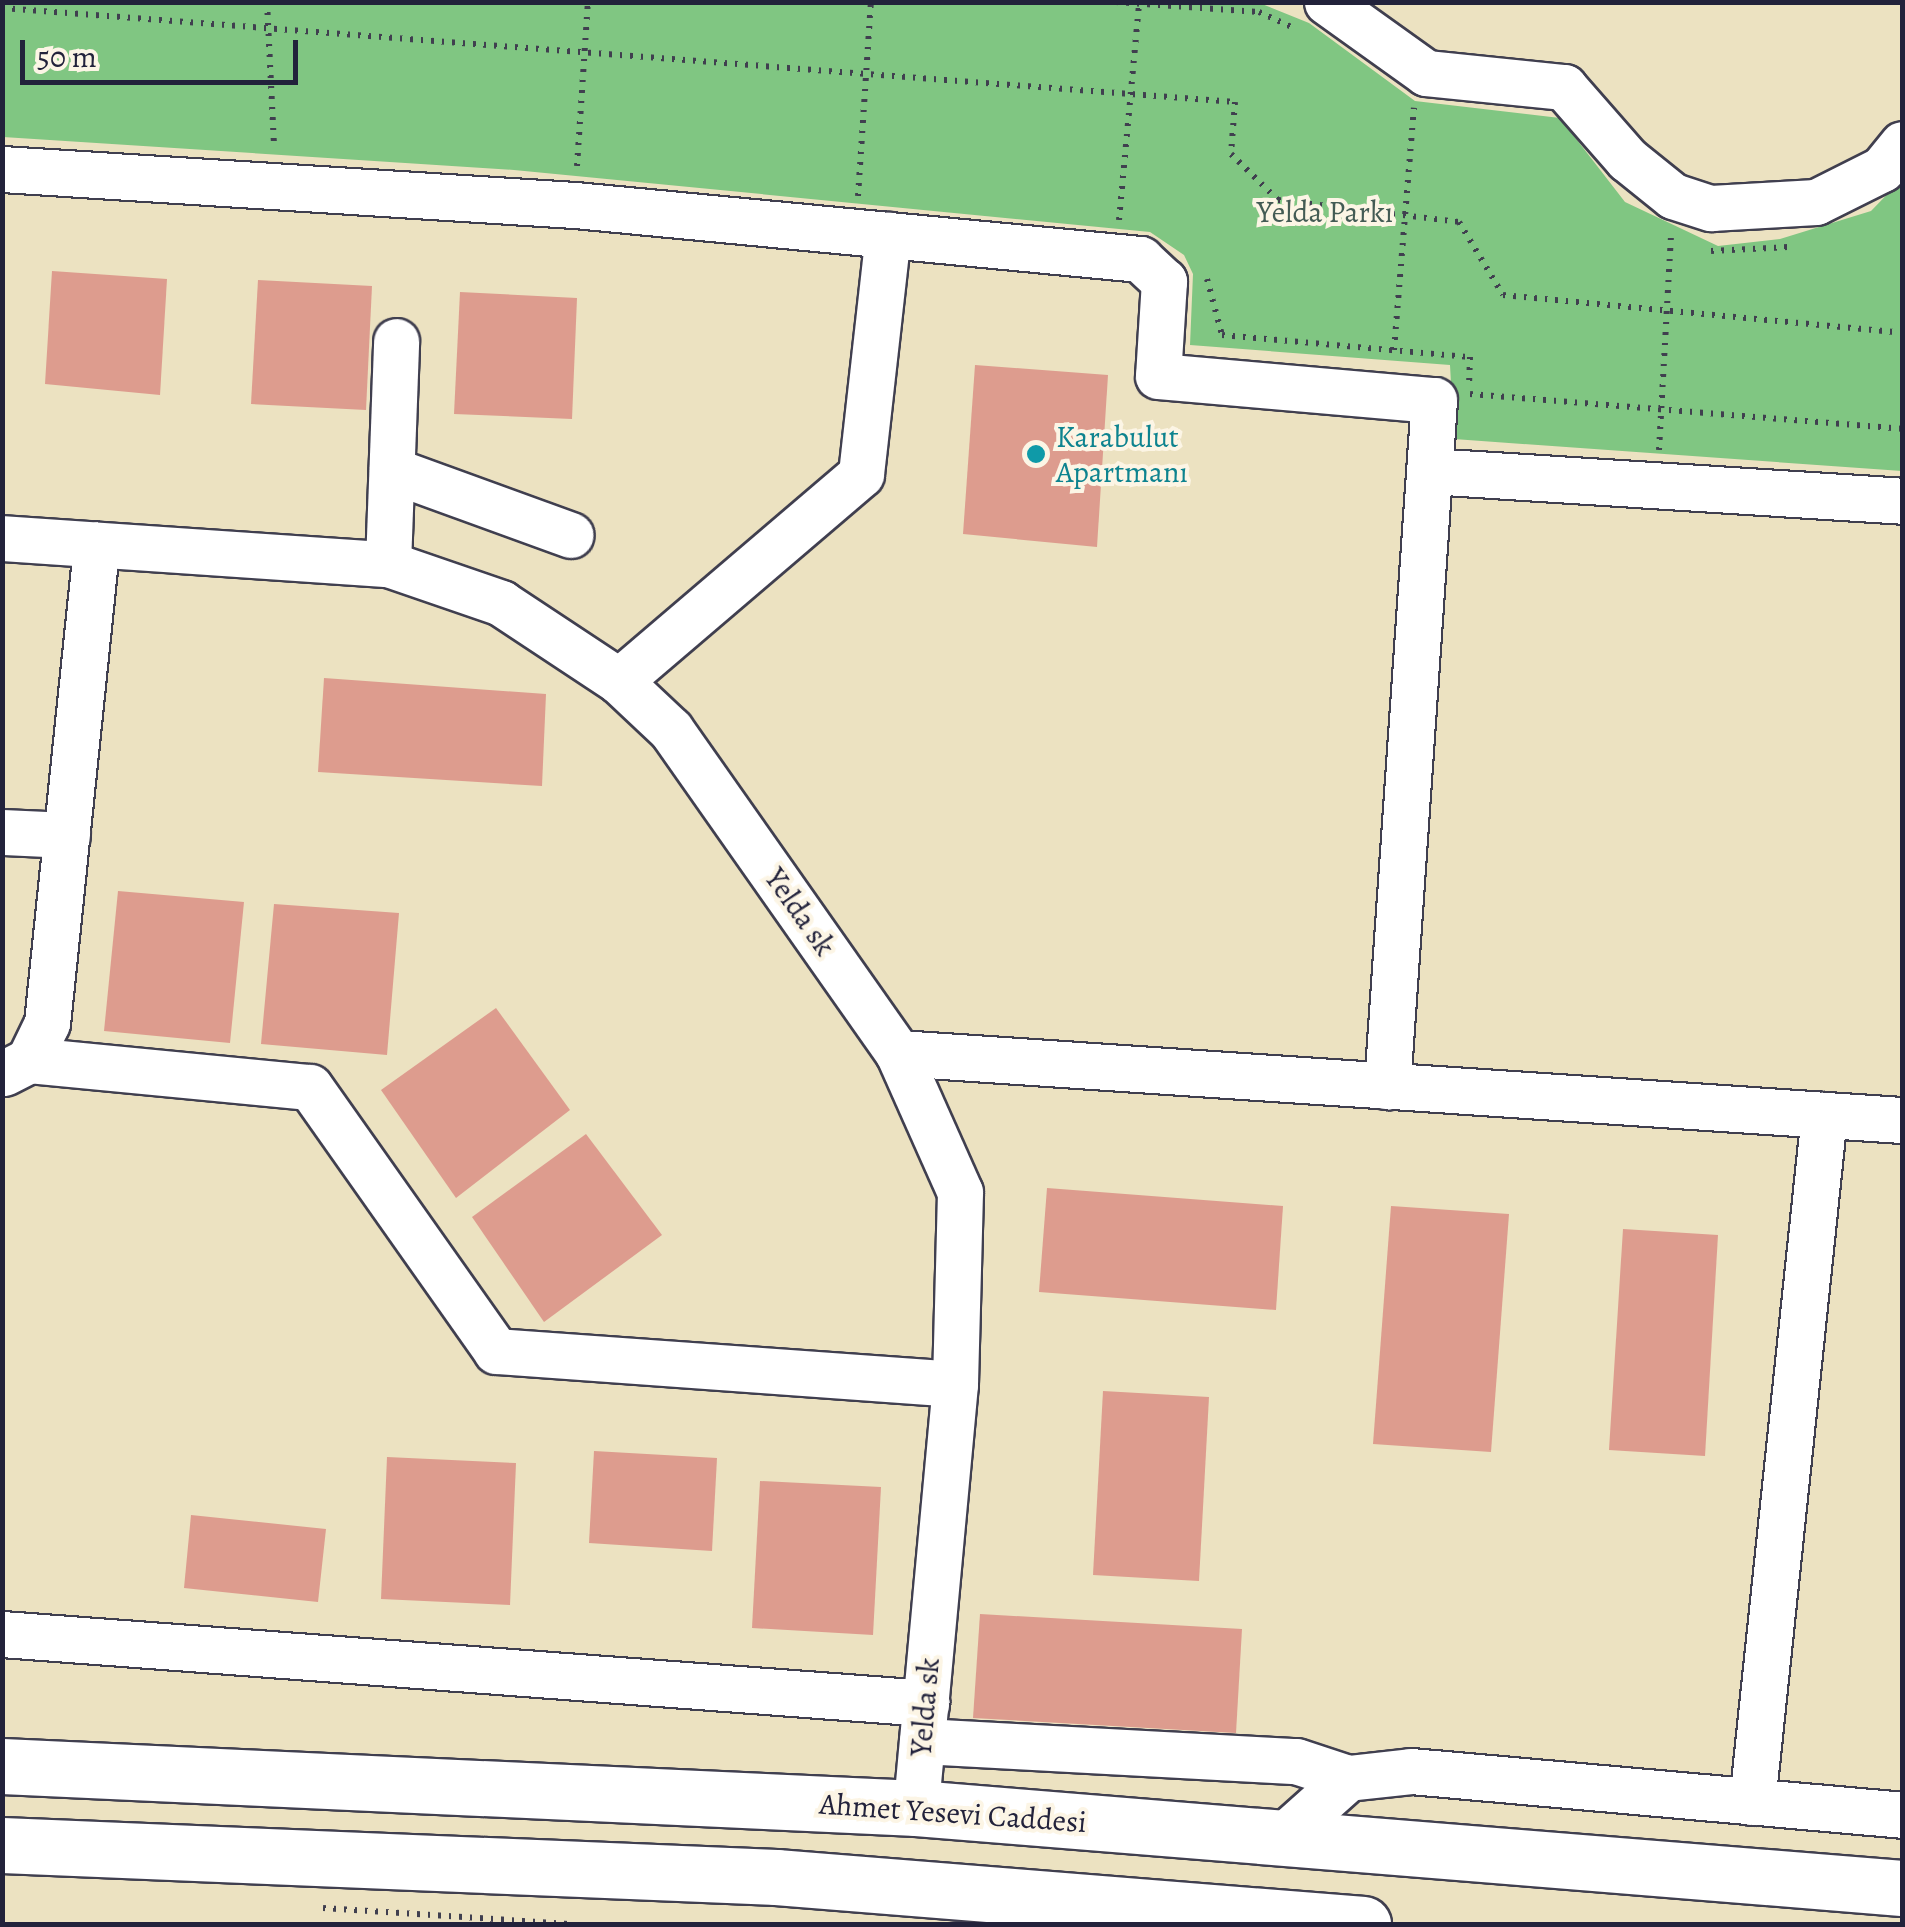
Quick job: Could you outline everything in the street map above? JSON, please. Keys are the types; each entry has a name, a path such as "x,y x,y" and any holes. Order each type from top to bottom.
{"main road":[{"name":"Ahmet Yesevi Caddesi","path":"2,1766 916,1808 1902,1888"},
{"path":"2,1845 776,1877 1255,1919 1363,1924"}],"street":[{"path":"1314,18 1408,84 1564,87 1667,222 1816,202 1882,168 1902,144"},
{"path":"2,168 575,205 1140,259 1164,282 1158,376 1434,400 1387,1086"},
{"path":"619,681 861,474 872,233"},
{"path":"388,564 396,341"},
{"path":"392,470 571,535"},
{"path":"1429,471 1902,501"},
{"name":"Yelda sk","path":"2,538 388,564 501,603 619,681 670,730 898,1053 960,1192 955,1384 916,1808"},
{"path":"16,1067 47,1023 96,544"},
{"path":"2,832 67,836"},
{"path":"898,1053 1902,1120"},
{"path":"16,1067 310,1088 496,1351 955,1384"},
{"path":"1752,1802 1824,1115"},
{"path":"2,1634 1296,1761 1348,1778 1411,1771 1902,1815"},
{"path":"1282,1837 1348,1778"}],"path":[{"path":"267,2 278,186"},
{"path":"575,205 588,2"},
{"path":"871,2 866,73 872,233"},
{"path":"1116,2 1314,18"},
{"path":"1116,256 1139,3"},
{"path":"2,8 1235,102 1231,154 1278,200 1459,222 1503,295 1902,333"},
{"path":"1390,396 1414,112 1408,84"},
{"path":"1408,84 1414,112"},
{"path":"1414,112 1434,114"},
{"path":"1667,222 1686,246"},
{"path":"1658,486 1667,222"},
{"path":"1704,250 1772,252 1806,241"}],"green space":[{"name":"Yelda Parkı","path":"2,3 1262,4 1309,23 1415,101 1560,118 1625,202 1718,246 1780,239 1871,211 1902,179 1902,471 1454,439 1450,365 1190,345 1193,274 1184,255 1150,232 514,170 3,137"}],"building":[{"path":"52,271 167,279 160,395 45,384"},
{"path":"258,280 372,286 366,410 251,404"},
{"path":"460,292 577,298 572,419 454,414"},
{"name":"Karabulut Apartmanı","path":"975,365 1108,375 1097,547 963,534"},
{"path":"324,678 546,694 542,786 318,772"},
{"path":"118,891 244,902 230,1043 104,1031"},
{"path":"274,904 399,913 387,1055 261,1044"},
{"path":"496,1008 570,1110 456,1198 381,1090"},
{"path":"586,1134 662,1235 544,1322 472,1217"},
{"path":"1047,1188 1283,1206 1276,1310 1039,1292"},
{"path":"1391,1206 1509,1214 1491,1452 1373,1444"},
{"path":"1623,1229 1718,1235 1705,1456 1609,1450"},
{"path":"1103,1391 1209,1397 1199,1581 1093,1575"},
{"path":"594,1451 717,1458 712,1551 589,1543"},
{"path":"387,1457 516,1463 510,1605 381,1599"},
{"path":"760,1481 881,1487 873,1635 752,1628"},
{"path":"191,1515 326,1529 318,1602 184,1588"},
{"path":"980,1614 1242,1629 1236,1733 973,1718"}],"place":[{"name":"Karabulut Apartmanı","path":"1036,454"}]}
